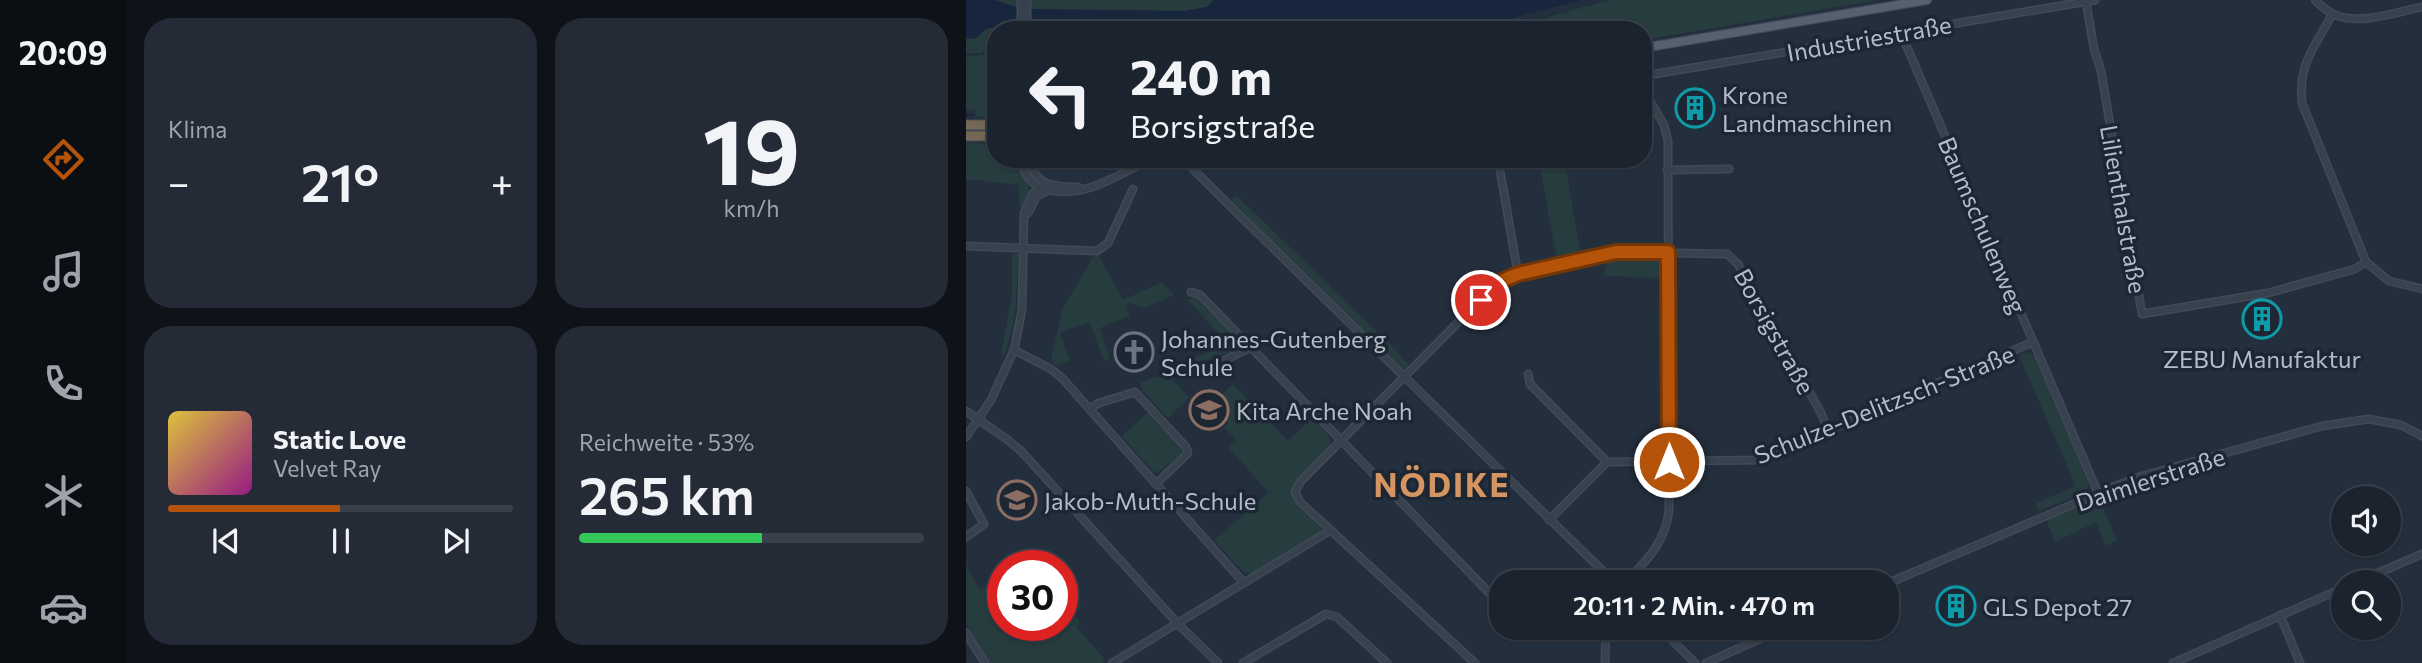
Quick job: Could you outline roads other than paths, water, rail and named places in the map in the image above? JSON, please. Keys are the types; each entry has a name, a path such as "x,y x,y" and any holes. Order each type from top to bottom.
{"highway":[{"path":"966,125 987,125"},
{"path":"966,136 987,137"}],"main road":[{"path":"1652,46 1927,0"}],"street":[{"name":"Industriestraße","path":"1652,74 2095,0"},
{"path":"2315,0 2332,13 2343,17 2367,17 2422,8"},
{"name":"Lilienthalstraße","path":"2086,2 2094,49 2101,71 2142,314 2268,293 2356,269 2366,262"},
{"path":"1024,3 1024,21"},
{"path":"2332,13 2304,65 2300,85 2302,103 2366,262 2389,281 2422,289"},
{"name":"Baumschulenweg","path":"1901,33 2098,493"},
{"path":"1638,570 1659,545 1666,529 1669,511 1667,133 1652,106"},
{"path":"1026,168 1038,188"},
{"path":"1031,168 1033,196"},
{"path":"1038,188 1083,190 1135,168"},
{"path":"1192,168 1601,570"},
{"path":"1500,168 1518,274"},
{"path":"1667,170 1729,169"},
{"path":"1033,179 1048,187"},
{"path":"1033,196 1048,187"},
{"path":"966,437 979,420 1003,377 1014,350 1022,310 1026,206 1038,188"},
{"path":"966,246 1097,251 1108,243 1133,189"},
{"name":"Borsigstraße","path":"1331,530 1300,502 1295,492 1301,481 1497,283 1518,274 1616,252 1721,252 1733,258 1801,376 1829,431"},
{"path":"1191,292 1200,295 1489,593"},
{"name":"Schulze-Delitzsch-Straße","path":"1607,462 1759,460 2033,342"},
{"path":"1215,365 1251,347"},
{"path":"1014,350 1051,369 1090,408 1244,583"},
{"path":"1528,374 1530,384 1607,462 1549,520"},
{"path":"1090,408 1130,392 1138,394 1186,447 1188,453 1184,458 1157,483"},
{"path":"966,411 1022,452 1178,624 1218,663"},
{"name":"Daimlerstraße","path":"1899,578 2135,478 2352,420 2385,421 2422,436"},
{"path":"966,491 984,524 966,537"},
{"path":"1112,663 1331,530 1475,663"},
{"path":"2386,570 2422,554"},
{"path":"2173,663 2331,593"},
{"path":"1243,663 1326,614 1337,617 1387,663"},
{"path":"2280,615 2300,663"},
{"path":"966,633 985,663"},
{"path":"1605,663 1606,640"},
{"path":"1672,640 1694,663"},
{"path":"1706,663 1757,640"}],"water":[{"path":"966,0 995,0 1022,9 1185,11 1207,7 1214,0 1582,0 1501,21 987,21 987,29 976,38 966,39"}],"waterway":[{"path":"966,115 973,115"}],"place":[{"name":"Krone Landmaschinen","path":"1695,108"},
{"name":"ZEBU Manufaktur","path":"2262,319"},
{"name":"Johannes-Gutenberg Schule","path":"1134,352"},
{"name":"Kita Arche Noah","path":"1209,410"},
{"name":"Jakob-Muth-Schule","path":"1017,500"},
{"name":"GLS Depot 27","path":"1956,606"}],"district":[{"name":"NÖDIKE","path":"1442,484"}]}
